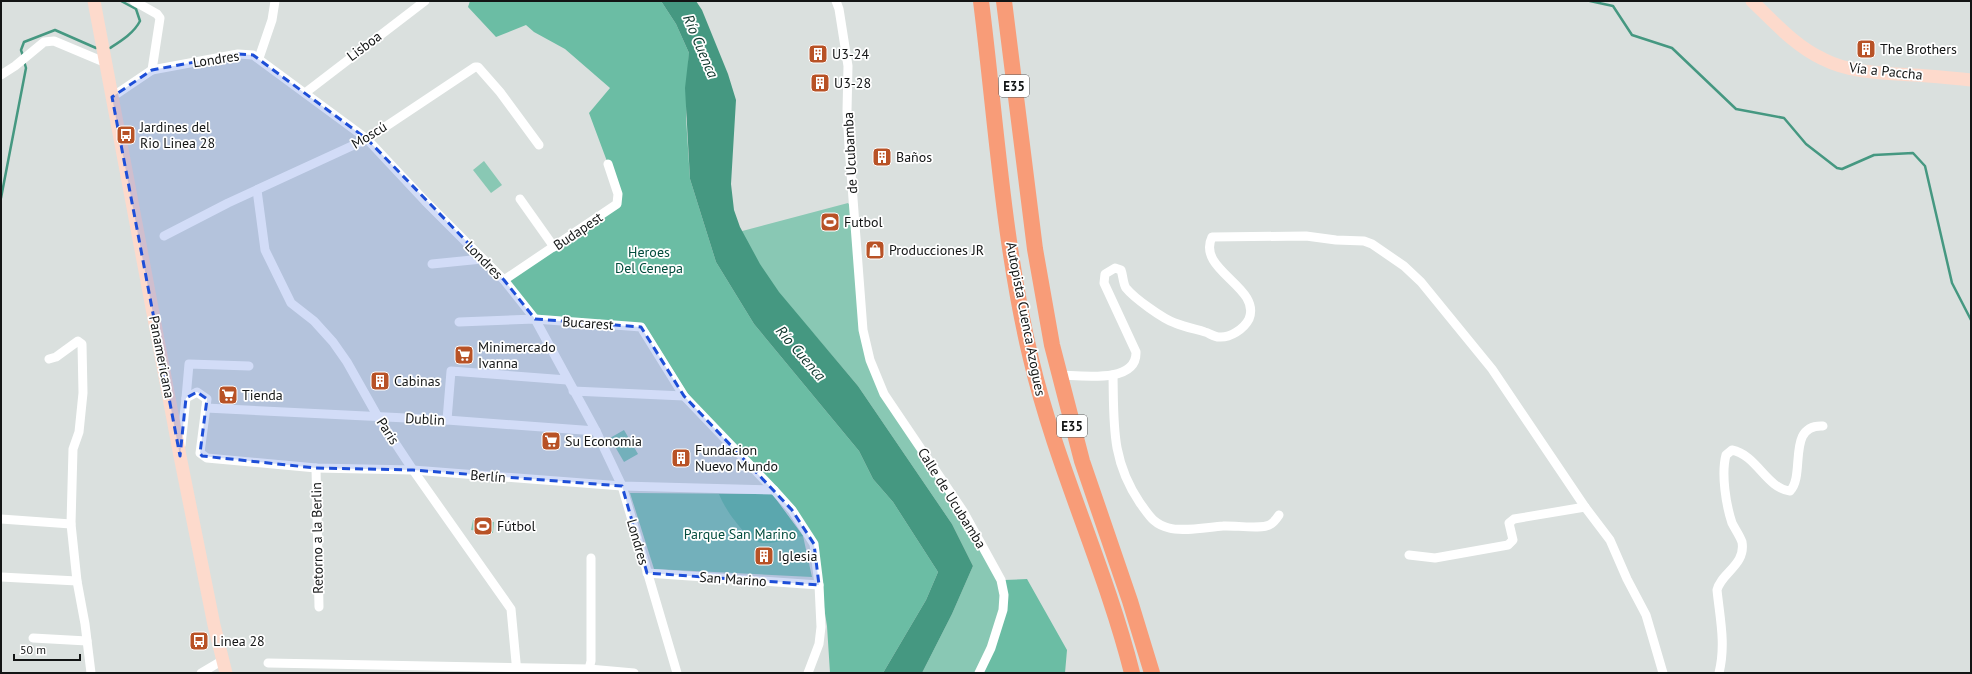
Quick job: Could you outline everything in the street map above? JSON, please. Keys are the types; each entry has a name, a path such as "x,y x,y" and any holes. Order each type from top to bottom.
{"highway":[{"name":"Autopista Cuenca Azogues","path":"981,1 1005,211 1029,353 1048,422 1103,579 1132,673"},
{"name":"Autopista Cuenca Azogues","path":"1004,1 1039,277 1058,375 1081,455 1130,600 1152,673"}],"main road":[{"name":"Panamericana","path":"94,1 100,41 180,456 222,660 226,673"},
{"name":"Vía a Paccha","path":"1752,1 1801,45 1823,59 1838,66 1881,72 1971,80"}],"street":[{"path":"134,1 157,14 160,18 152,70"},
{"path":"259,58 272,20 275,1"},
{"name":"Lisboa","path":"305,93 425,1"},
{"name":"de Ucubamba","path":"836,1 839,9 848,66 847,111 863,330"},
{"path":"1,75 15,66 44,42 54,41 104,62"},
{"name":"Londres","path":"112,97 152,70 238,54 254,55 366,139 504,280 535,319 596,431 622,486 677,673"},
{"name":"Moscú","path":"164,236 228,203 366,139 475,67 478,67 500,92 539,144"},
{"name":"Budapest","path":"504,280 617,204 618,194 608,164"},
{"name":"Paris","path":"257,190 265,250 291,303 314,321 333,342 351,368 378,417 413,470 512,609 517,670"},
{"path":"520,199 554,247"},
{"path":"1058,375 1097,377 1113,375 1124,371 1134,362 1136,352 1104,283 1105,274 1115,268 1121,270 1126,287 1157,314 1174,323 1219,337 1240,330 1248,320 1252,308 1247,296 1228,278 1210,255 1209,244 1212,237 1306,236 1336,240 1364,241 1372,244 1404,266 1421,282 1492,370 1585,507 1610,540 1627,579 1646,615 1663,673"},
{"path":"432,264 482,259"},
{"name":"Bucarest","path":"459,322 535,319 641,327 684,396"},
{"name":"Calle de Ucubamba","path":"863,330 870,360 884,394 963,511 1001,580 1004,595 1003,610 991,648 979,673"},
{"path":"49,359 56,357 78,341 82,344 83,393 79,432 74,449 71,524 77,581 91,673"},
{"path":"180,456 188,364 249,366"},
{"path":"447,420 451,372 567,380"},
{"path":"1113,375 1114,437 1122,470 1135,496 1150,519 1158,525 1170,529 1232,525 1258,527 1270,525 1279,515"},
{"path":"573,391 684,396 792,510 814,544 819,585 821,627 819,644 808,673"},
{"path":"186,398 197,392 207,399 206,408"},
{"name":"Dublin","path":"206,408 447,420 596,431"},
{"name":"Berlín","path":"206,408 200,453 202,456 316,468 413,470 622,486 774,490"},
{"path":"1719,673 1722,661 1722,625 1717,590 1718,585 1730,573 1740,557 1742,542 1728,509 1725,469 1726,455 1732,450 1747,456 1782,490 1790,491 1796,480 1799,443 1802,436 1809,429 1823,426"},
{"name":"Retorno a la Berlin","path":"316,468 319,607"},
{"path":"1409,555 1435,558 1508,545 1513,540 1509,523 1514,519 1585,507"},
{"path":"1,519 71,524"},
{"path":"589,669 592,616 591,558"},
{"name":"San Marino","path":"647,573 819,585"},
{"path":"1,577 77,581"},
{"path":"33,638 87,641"},
{"path":"201,673 222,660"},
{"path":"268,663 517,670 589,669 634,673"}],"highlighted area":[{"path":"238,54 253,55 367,139 504,280 535,319 641,327 684,396 792,510 814,544 819,585 647,573 622,486 413,470 316,468 202,456 200,453 207,399 197,392 186,398 180,456 112,97 152,70"}],"green space":[{"name":"Heroes Del Cenepa","path":"470,1 661,1 676,24 689,53 686,118 690,179 716,262 754,324 859,451 873,479 893,502 938,572 926,600 883,673 830,673 827,626 814,544 792,510 687,393 644,324 538,316 508,280 617,204 608,164 589,113 610,88 565,49 534,32 526,25 496,37 468,7"},
{"path":"484,161 502,185 491,193 473,170"},
{"path":"848,203 853,209 863,330 884,394 963,511 1004,595 979,673 922,673 952,614 973,566 952,524 858,386 814,334 806,330 731,234"},
{"path":"624,430 638,454 624,462 610,438"},
{"name":"Parque San Marino","path":"630,493 772,494 803,536 812,577 654,569"},
{"path":"719,494 772,494 803,536 773,543 763,543 757,541 743,531 731,515"},
{"name":"Fútbol","path":"473,520 494,522 493,533 471,530"},
{"path":"1027,579 1067,650 1065,673 983,673 994,648 1004,580"}],"water":[{"name":"Río Cuenca","path":"661,1 696,1 702,10 728,74 736,100 731,184 734,210 740,227 760,264 779,292 858,386 952,524 973,566 952,614 922,673 883,673 926,600 938,572 893,502 873,479 859,451 754,324 716,262 690,179 685,88 689,53 676,24"}],"waterway":[{"path":"110,48 131,33 140,21 136,9 121,1"},
{"path":"1590,1 1613,6 1632,35 1672,48 1736,109 1784,118 1806,144 1837,168 1842,169 1874,155 1913,153 1925,166 1952,283 1971,320"},
{"path":"23,56 21,50 24,42 55,30 96,48"},
{"path":"1,198 26,68 24,61"}],"place":[{"name":"The Brothers","path":"1866,49"},
{"name":"U3-24","path":"818,54"},
{"name":"U3-28","path":"820,83"},
{"name":"Jardines del Rio Linea 28","path":"126,135"},
{"name":"Baños","path":"882,157"},
{"name":"Futbol","path":"830,222"},
{"name":"Producciones JR","path":"875,250"},
{"name":"Minimercado Ivanna","path":"464,355"},
{"name":"Cabinas","path":"380,381"},
{"name":"Tienda","path":"228,395"},
{"name":"Su Economia","path":"551,441"},
{"name":"Fundacion Nuevo Mundo","path":"681,458"},
{"name":"Fútbol","path":"483,526"},
{"name":"Iglesia","path":"764,556"},
{"name":"Linea 28","path":"199,641"}]}
